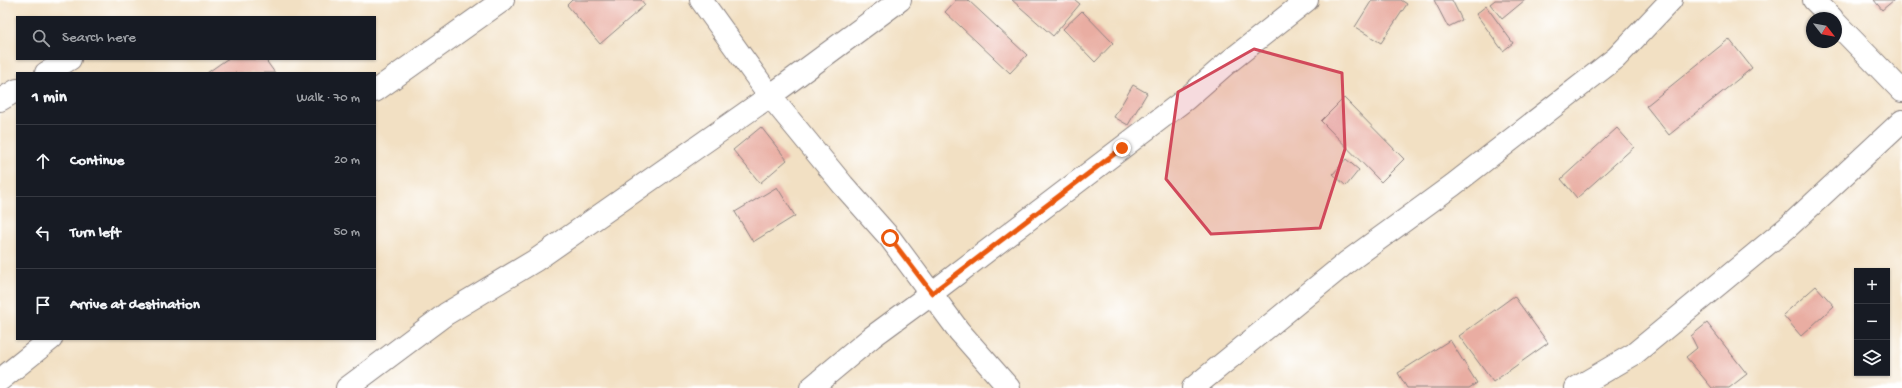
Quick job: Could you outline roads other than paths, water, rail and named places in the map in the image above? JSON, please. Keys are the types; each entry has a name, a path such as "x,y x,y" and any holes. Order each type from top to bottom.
{"street":[{"path":"376,90 503,0"},
{"path":"701,0 770,96 843,186 890,238 959,331 1008,388"},
{"path":"347,388 446,314 536,260 770,96 900,0"},
{"path":"811,388 872,337 932,293 1186,98 1226,64 1307,0"},
{"path":"1192,388 1346,263 1453,185 1616,58 1671,0"},
{"path":"1814,0 1826,12"},
{"path":"1842,28 1902,91"},
{"path":"48,72 68,60"},
{"path":"0,100 16,91"},
{"path":"1576,388 1634,354 1788,227 1902,121"},
{"path":"7,381 49,340"}]}
